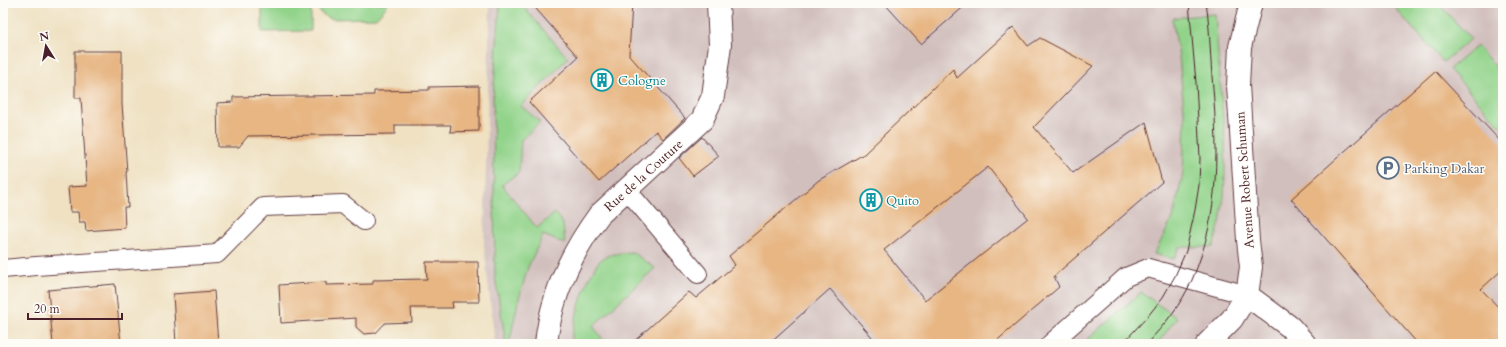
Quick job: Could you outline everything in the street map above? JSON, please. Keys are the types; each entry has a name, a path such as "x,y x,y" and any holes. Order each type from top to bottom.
{"street":[{"name":"Rue de la Couture","path":"546,344 555,299 569,265 588,230 599,215 702,120 713,96 714,90 720,45 718,3"},
{"name":"Avenue Robert Schuman","path":"1207,344 1232,319 1247,296 1251,267 1238,85 1240,47 1251,3"},
{"path":"1247,296 1290,327 1305,344"}],"lane":[{"path":"627,190 698,274"},
{"path":"3,269 217,254 264,207 342,204 364,221"},
{"path":"1050,344 1126,277 1148,268 1247,296"}],"shaded area":[{"path":"490,3 1503,3 1503,344 495,344 484,245"}],"green space":[{"path":"262,3 311,3 311,31 262,32"},
{"path":"318,3 387,3 387,6 376,18 333,19 326,17 319,11"},
{"path":"500,3 520,3 568,58 521,106 540,122 521,140 519,172 502,185 537,228 555,213 563,224 565,244 543,235 528,267 518,302 509,344 506,344 495,277 493,98"},
{"path":"1402,3 1438,3 1471,39 1443,62 1396,9"},
{"path":"1215,14 1225,143 1224,196 1220,223 1213,247 1179,247 1174,259 1154,254 1173,218 1183,173 1185,122 1179,56 1172,18"},
{"path":"1477,46 1503,75 1503,129 1449,69"},
{"path":"632,252 655,268 593,326 606,344 570,344 582,295 593,270 600,261 607,256"},
{"path":"1141,292 1177,318 1157,344 1089,344 1087,340"}],"building":[{"name":"Cologne","path":"531,3 632,3 629,55 685,118 663,139 656,131 599,182 529,102 578,57"},
{"path":"884,3 968,3 921,44"},
{"name":"Quito","path":"1013,27 1028,46 1040,38 1093,66 1034,127 1073,173 1146,122 1162,182 1054,276 1059,287 993,344 878,344 830,289 768,344 631,344 689,292 696,298 735,265 729,256 819,180 864,154 953,69 957,78","holes":["988,167 1028,218 925,300 884,250"]},
{"path":"75,51 122,51 122,104 128,207 124,207 125,228 86,231 85,222 79,222 78,212 70,212 68,187 87,186 81,98 75,98"},
{"path":"1435,71 1503,144 1503,269 1481,289 1503,312 1503,344 1418,344 1291,199"},
{"path":"479,86 479,131 450,132 451,125 395,125 395,134 248,136 239,147 218,147 217,103 233,102 233,97 374,95 374,91 429,90 429,87"},
{"path":"702,137 719,156 693,176 679,158"},
{"path":"426,262 478,262 479,302 452,302 453,308 411,308 412,322 385,323 376,333 364,334 356,327 356,318 281,323 279,285 326,282 326,285 373,284 373,280 427,279"},
{"path":"115,284 121,344 53,344 48,290"},
{"path":"214,291 218,343 176,344 173,294"}],"tram line":[{"path":"1122,344 1163,297 1175,276 1186,251 1195,210 1199,185 1200,158 1196,83 1189,3"},
{"path":"1146,344 1172,314 1188,289 1201,255 1213,205 1216,153 1214,102 1206,3"}],"place":[{"name":"Cologne","path":"602,80"},
{"name":"Parking Dakar","path":"1388,168"},
{"name":"Quito","path":"871,200"}]}
